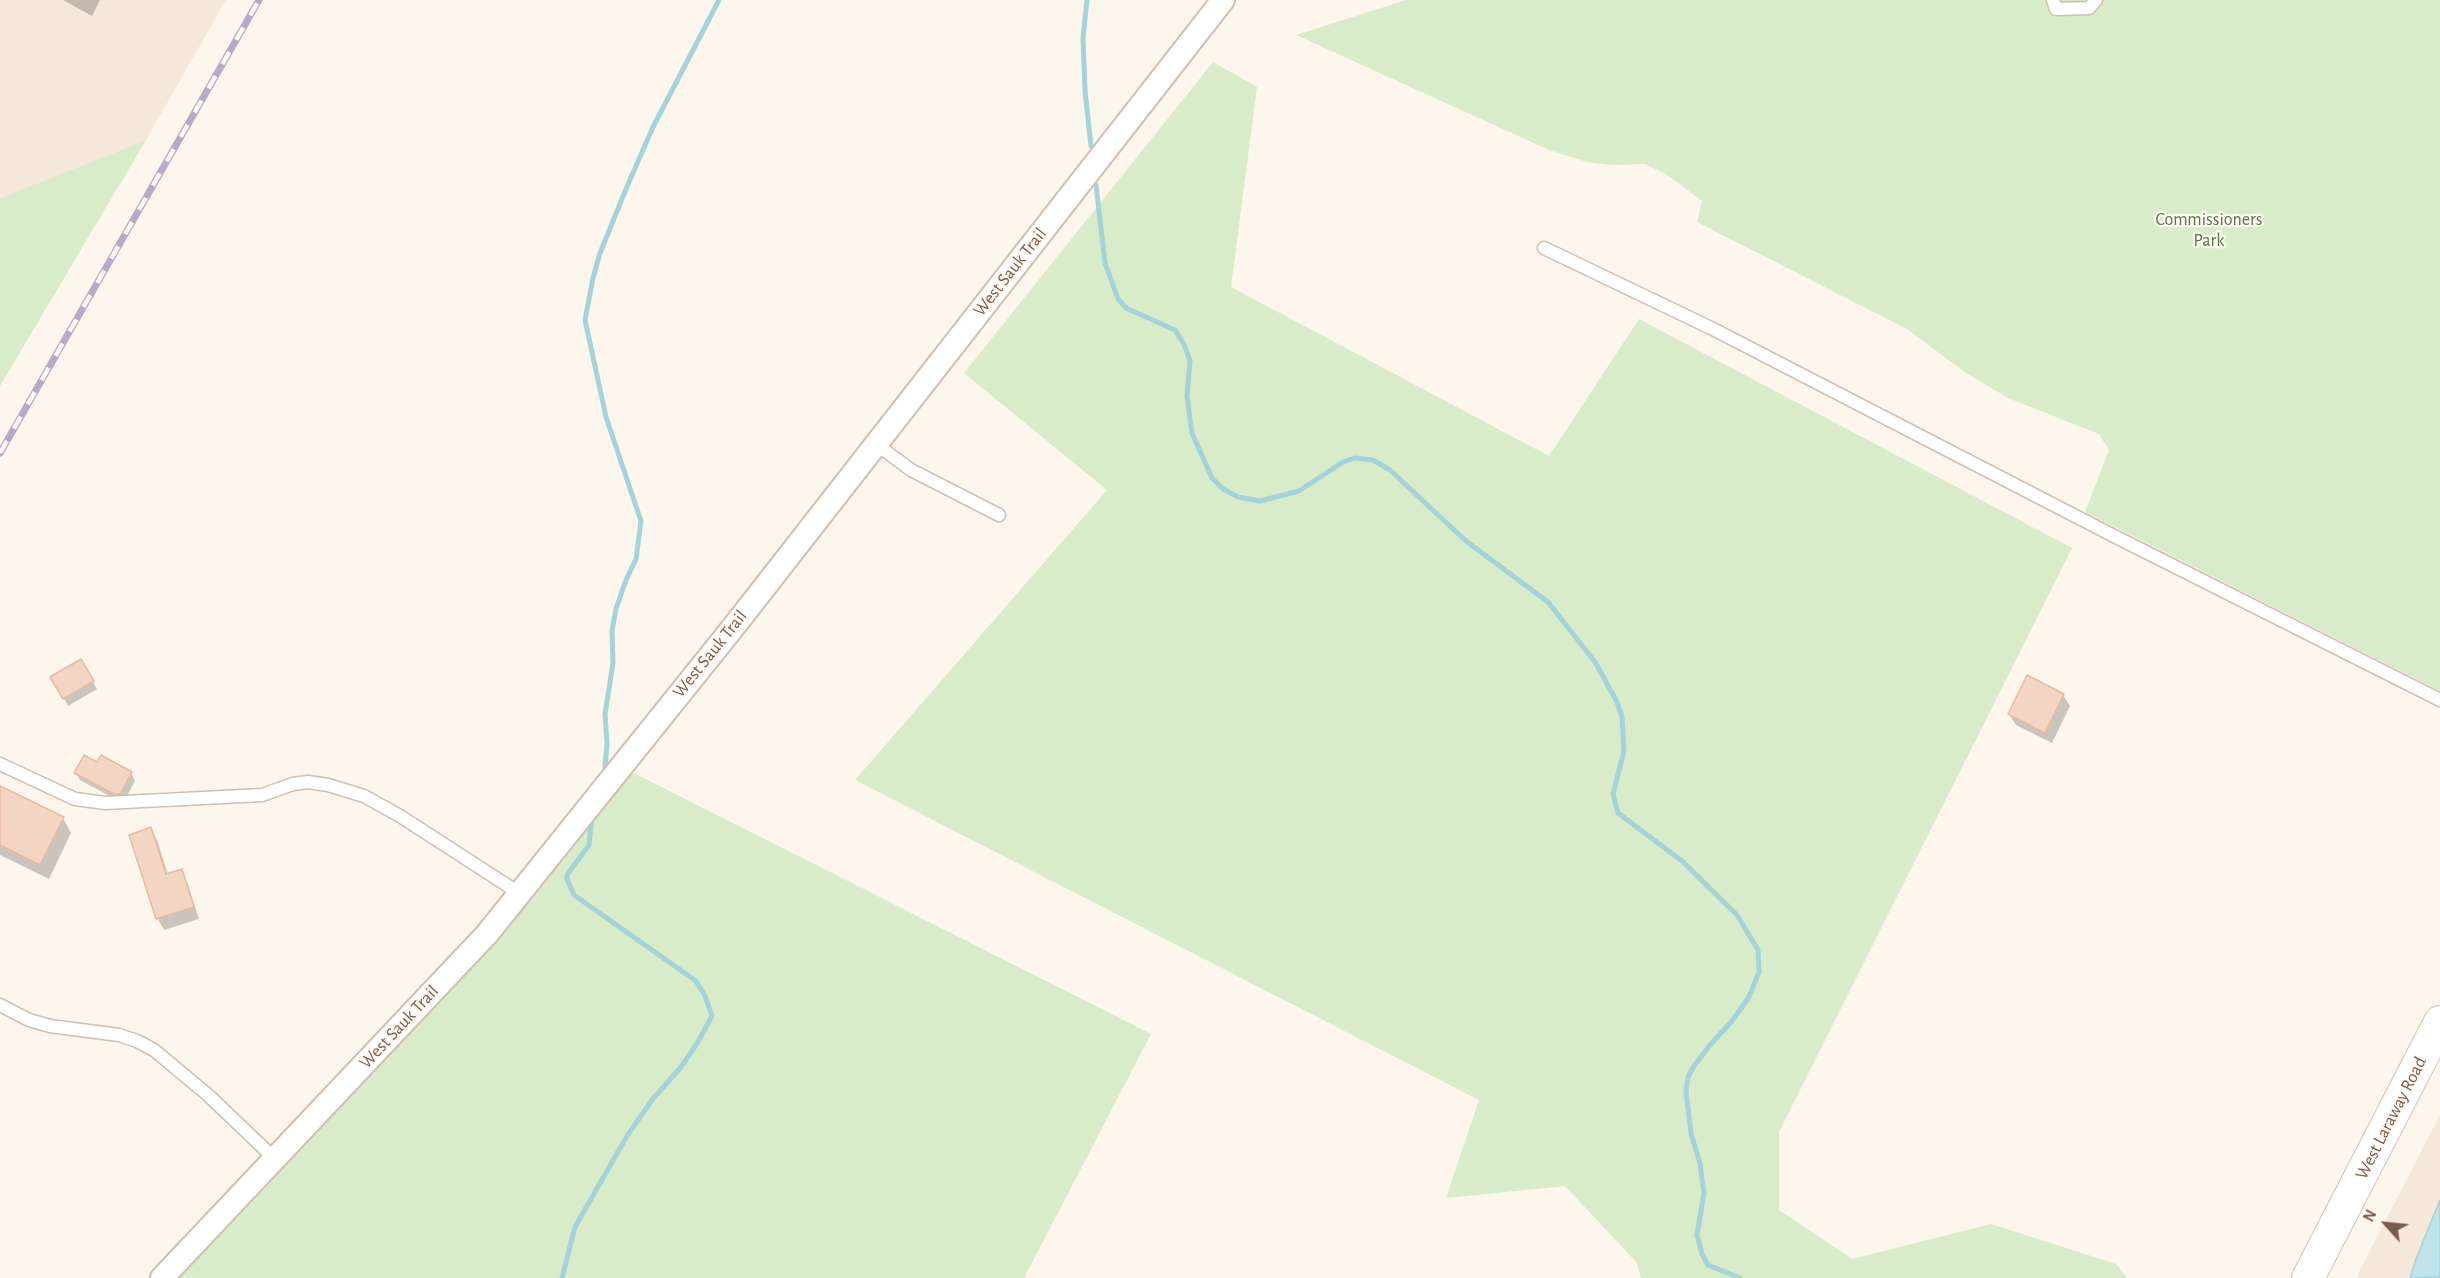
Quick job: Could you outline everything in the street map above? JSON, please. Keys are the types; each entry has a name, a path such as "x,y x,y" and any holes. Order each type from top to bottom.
{"main road":[{"name":"West Laraway Road","path":"2308,1278 2440,1022"}],"street":[{"name":"West Sauk Trail","path":"162,1278 487,934 876,444 1223,0"}],"lane":[{"path":"2053,0 2056,9 2089,8 2096,0"},
{"path":"1544,248 1636,290 1784,364 2114,536 2440,700"},
{"path":"876,444 911,470 999,515"},
{"path":"0,764 75,799 105,804 262,795 293,784 308,782 328,785 364,796 400,816 519,893"},
{"path":"0,1005 28,1020 50,1026 119,1035 138,1041 154,1050 208,1095 275,1159"}],"shaded area":[{"path":"0,0 226,0 146,140 0,198"},
{"path":"2440,1115 2440,1278 2356,1278"}],"green space":[{"name":"Commissioners Park","path":"1406,0 2440,0 2440,691 2085,512 2109,450 2099,434 2008,398 1966,373 1907,329 1697,222 1702,201 1666,174 1645,164 1612,165 1587,162 1549,150 1296,35"},
{"path":"1213,62 1257,87 1231,287 1549,456 1639,319 2072,548 1779,1132 1779,1210 1852,1259 1991,1224 2116,1264 2127,1278 1641,1278 1637,1263 1565,1186 1446,1198 1479,1100 855,780 1107,490 964,373"},
{"path":"146,140 0,386 0,198"},
{"path":"624,768 1151,1034 1024,1278 167,1278"}],"water":[{"path":"2440,1200 2440,1277 2410,1278 2416,1259"}],"building":[{"path":"81,659 94,681 63,699 50,677"},
{"path":"2027,675 2064,694 2045,733 2008,714"},
{"path":"84,755 97,762 101,755 132,772 120,794 114,794 74,773"},
{"path":"0,786 64,817 40,865 0,845"},
{"path":"151,827 166,874 182,869 194,907 156,919 129,835"}],"waterway":[{"path":"605,767 607,744 605,714 613,663 612,631 616,609 636,559 641,521 606,417 585,320 600,253 626,189 653,127 719,0"},
{"path":"1087,0 1083,38 1085,90 1091,146"},
{"path":"1096,185 1105,263 1118,299 1126,308 1175,330 1184,344 1190,361 1187,396 1192,433 1212,478 1223,489 1238,497 1260,501 1299,491 1343,462 1355,458 1373,460 1390,470 1466,541 1548,602 1595,662 1617,702 1622,717 1624,751 1613,794 1618,813 1682,861 1737,915 1758,950 1759,972 1749,997 1694,1066 1688,1077 1686,1091 1691,1134 1700,1163 1704,1193 1697,1235 1702,1254 1708,1265 1740,1278"},
{"path":"562,1278 575,1227 627,1136 652,1100 681,1067 712,1016 705,996 696,981 574,895 567,875 589,845 592,814"}],"railway":[{"path":"0,453 259,0"}]}
